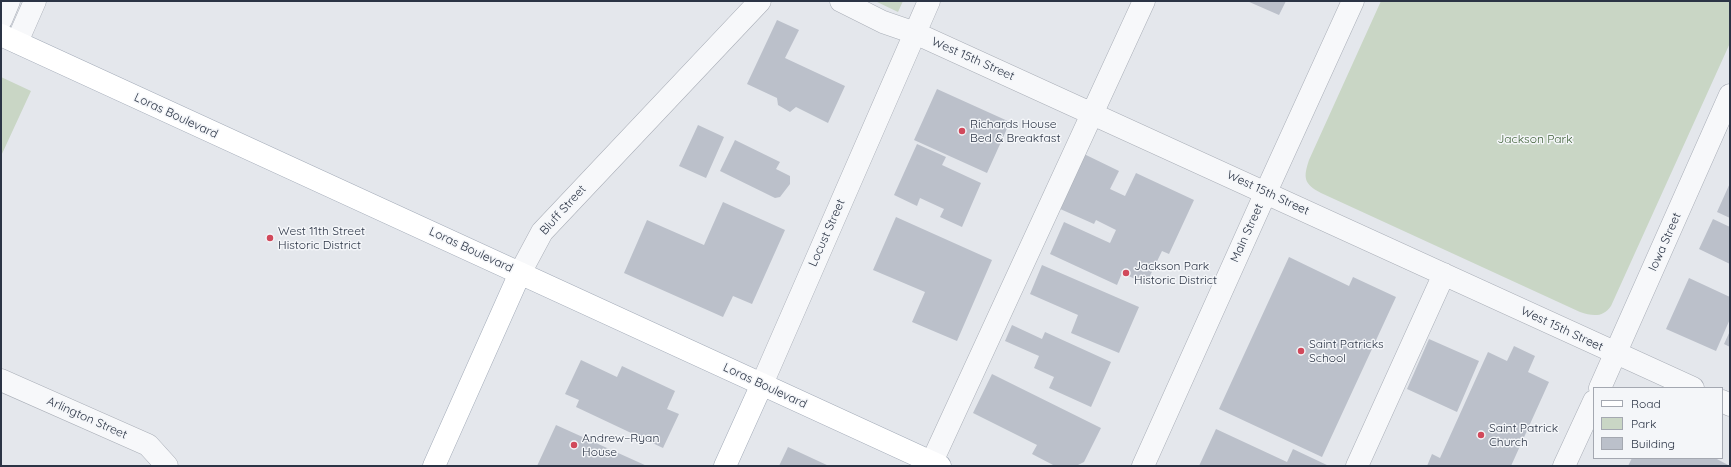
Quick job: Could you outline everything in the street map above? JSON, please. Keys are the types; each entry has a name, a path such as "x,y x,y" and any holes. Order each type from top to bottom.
{"main road":[{"name":"Loras Boulevard","path":"9,39 762,384 934,465"},
{"name":"Bluff Street","path":"434,466 520,273"},
{"name":"Locust Street","path":"725,466 762,384"}],"street":[{"path":"1,20 9,1"},
{"path":"9,39 34,1"},
{"name":"Bluff Street","path":"520,273 542,232 760,1"},
{"name":"West 15th Street","path":"841,1 884,22 915,33 1266,192 1691,387"},
{"name":"Locust Street","path":"762,384 929,1"},
{"path":"934,465 1144,1"},
{"name":"Main Street","path":"1143,466 1353,1"},
{"name":"Iowa Street","path":"1600,387 1730,95"},
{"path":"1357,466 1444,274"},
{"name":"Arlington Street","path":"1,380 148,445 167,465"},
{"path":"1564,466 1593,403"}],"green space":[{"path":"875,1 903,1 898,12"},
{"name":"Jackson Park","path":"1381,1 1730,1 1730,43 1611,306 1604,313 1593,315 1580,312 1321,193 1311,187 1308,183 1306,180 1306,171 1309,160"},
{"path":"1,77 31,91 1,156"}],"building":[{"path":"1247,1 1286,1 1279,15"},
{"path":"777,20 799,30 785,58 845,86 828,123 796,107 790,112 778,105 777,98 747,84"},
{"name":"Richards House Bed & Breakfast","path":"937,89 1010,122 987,173 914,140"},
{"path":"698,125 724,137 706,178 679,166"},
{"path":"735,140 780,162 776,169 790,176 790,184 780,197 775,198 720,171"},
{"path":"917,144 946,157 942,165 981,183 962,227 940,217 944,209 920,198 917,206 894,195"},
{"path":"1084,154 1119,171 1110,189 1125,196 1136,173 1194,200 1169,254 1162,251 1146,284 1122,273 1117,285 1050,254 1064,222 1110,243 1116,230 1096,220 1094,224 1058,208"},
{"path":"1730,183 1730,218 1717,212"},
{"path":"723,202 785,230 752,304 733,296 723,317 624,273 647,220 704,245"},
{"path":"896,217 992,260 957,341 912,322 925,292 873,270"},
{"path":"1713,219 1730,227 1730,264 1699,249"},
{"path":"1289,257 1349,286 1353,277 1396,297 1322,457 1219,409"},
{"path":"1042,265 1139,307 1119,353 1071,333 1078,315 1030,294"},
{"path":"1689,278 1730,297 1730,319 1716,351 1666,329"},
{"path":"1012,325 1042,339 1045,332 1111,362 1091,407 1049,388 1054,377 1034,368 1039,356 1005,341"},
{"path":"1730,331 1730,347 1724,344"},
{"path":"1429,339 1479,361 1457,412 1407,389"},
{"path":"1514,346 1535,356 1528,372 1549,382 1511,466 1427,466 1432,454 1440,458 1488,352 1507,361"},
{"path":"581,360 617,377 622,366 675,391 667,409 679,414 663,448 576,407 579,400 565,394"},
{"path":"992,374 1101,428 1084,462 1076,466 1055,466 1032,454 1037,445 973,413"},
{"name":"Andrew–Ryan House","path":"556,425 647,466 537,466"},
{"path":"1216,429 1287,462 1293,449 1329,466 1199,466"},
{"path":"788,447 829,466 779,466"},
{"path":"1632,459 1717,459 1730,466 1628,466"}],"place":[{"name":"Richards House Bed & Breakfast","path":"962,131"},
{"name":"West 11th Street Historic District","path":"270,238"},
{"name":"Jackson Park Historic District","path":"1126,273"},
{"name":"Saint Patricks School","path":"1301,351"},
{"name":"Saint Patrick Church","path":"1481,435"},
{"name":"Andrew–Ryan House","path":"574,445"}]}
